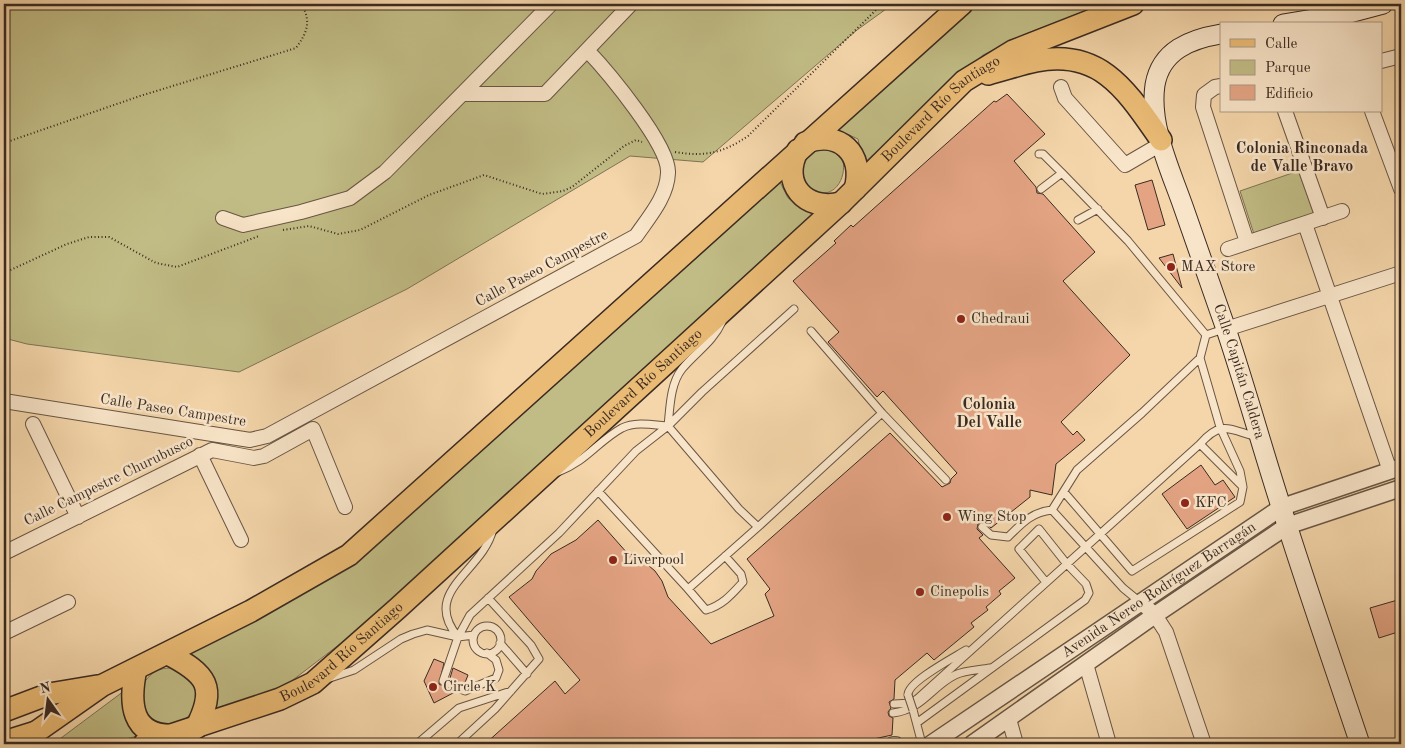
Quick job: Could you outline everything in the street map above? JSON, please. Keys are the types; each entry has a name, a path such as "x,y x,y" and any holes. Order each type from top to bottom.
{"main road":[{"path":"4,742 30,738 102,685 168,654 349,555 801,146 962,4"},
{"name":"Boulevard Río Santiago","path":"144,744 179,736 280,699 312,683 496,518 848,196 964,81 1013,51 1133,4"},
{"path":"1295,22 1349,13 1383,4"},
{"name":"Calle Capitán Caldera","path":"1220,34 1197,38 1180,46 1170,54 1162,66 1155,84 1154,106 1161,142 1226,328 1287,526 1360,744"},
{"path":"964,81 1036,61 1075,59 1093,65 1122,87 1161,142"},
{"path":"814,139 834,140 850,151 858,170 848,196 821,205 802,196 792,179 792,164 801,146 814,139"},
{"path":"136,669 131,693 136,717 144,726 155,733 179,736 206,708 207,696 205,684 198,673 189,664 168,654"},
{"path":"4,711 49,694 102,685"}],"street":[{"path":"223,218 243,225 301,212 350,198 385,172 551,4"},
{"path":"463,94 545,94 631,4"},
{"name":"Calle Paseo Campestre","path":"4,401 250,440 267,436 636,236 661,200 669,172 662,150 616,81 588,50"},
{"path":"1382,61 1401,56"},
{"path":"1220,86 1204,95 1203,107 1247,242"},
{"path":"1061,87 1065,98 1125,165 1161,142"},
{"path":"1285,112 1323,218"},
{"path":"1372,112 1401,189"},
{"path":"1228,249 1342,212"},
{"path":"1305,224 1330,296 1396,469"},
{"path":"1226,328 1401,273"},
{"path":"33,424 78,517"},
{"name":"Calle Campestre Churubusco","path":"4,553 212,450 254,458 264,456 314,429 345,507"},
{"path":"200,456 241,540"},
{"name":"Avenida Nereo Rodríguez Barragán","path":"931,744 1282,507 1396,469"},
{"name":"Avenida Nereo Rodríguez Barragán","path":"972,744 1155,615 1287,526 1401,488"},
{"path":"4,633 68,602"},
{"path":"1142,603 1155,615 1166,632 1204,744"},
{"path":"1086,664 1109,744"},
{"path":"1009,719 1016,744"}],"lane":[{"path":"1039,154 1043,154 1128,240 1206,335"},
{"path":"1042,189 1062,173"},
{"path":"1078,220 1098,209"},
{"path":"668,426 671,395 681,370 700,353 718,332 730,302"},
{"path":"474,635 475,648 496,660 499,670 496,678 465,691 443,681 458,637 470,615 559,533 636,452 668,426 702,392 794,309"},
{"path":"1206,335 1226,328"},
{"path":"811,331 882,413 946,480"},
{"path":"1064,492 1132,571 1240,502 1243,487 1240,471 1220,427 1200,358 1206,335"},
{"path":"1052,510 1076,470 1142,413 1200,358"},
{"path":"688,589 882,413"},
{"path":"536,481 575,465 622,428 645,424 668,426 739,509 758,527"},
{"path":"894,704 911,703 917,699 1200,444 1211,431 1220,427 1261,438"},
{"path":"1200,444 1243,487"},
{"path":"598,491 706,610 716,607 727,600 743,582 741,574 725,556"},
{"path":"982,527 991,535 1008,537 1031,515 1040,511 1052,510"},
{"path":"1052,510 1123,588 1142,603"},
{"path":"458,637 449,626 444,615 445,605 449,594 491,538 496,518"},
{"path":"918,722 1085,600 1089,593 1086,584 1066,563 1039,529 1019,549 1045,582"},
{"path":"457,744 511,691 539,659 531,645 488,598"},
{"path":"312,683 354,670 400,639 412,634 427,630 458,637 474,635 480,628 488,626 496,630 500,643 527,674"},
{"path":"487,654 495,650 500,643"},
{"path":"922,744 918,722 908,695 910,687 921,678 978,644"},
{"path":"893,713 918,706 943,682 957,674 993,668"},
{"path":"417,744 459,708 511,691"}],"path":[{"path":"4,143 140,96 296,48 306,34 306,12 301,4"},
{"path":"280,231 309,226 338,234 360,230 429,195 484,176 542,194 563,191 572,187 624,146 636,140 662,150 703,154 728,149 742,140 882,4"},
{"path":"4,272 67,244 89,237 110,237 156,263 177,267 261,235"}],"green space":[{"path":"4,4 893,4 857,30 703,162 630,156 407,289 239,372 27,344 4,338"},
{"path":"973,4 1103,4 1028,33 983,55 863,164 858,139 834,128"},
{"path":"824,144 842,157 843,171 842,177 835,188 823,193 815,192 802,183 799,159"},
{"path":"1304,169 1319,212 1254,234 1240,191"},
{"path":"779,180 788,198 813,213 370,621 285,686 212,712 185,653 350,563"},
{"path":"163,668 175,668 189,676 197,690 195,707 189,716 175,724 163,724 153,719 146,712 141,702 141,690 146,680 153,673"},
{"path":"124,691 126,716 141,735 108,744 53,744"}],"building":[{"path":"1007,94 1045,134 1014,161 1036,187 1037,193 1043,194 1095,252 1063,281 1130,355 1061,422 1073,435 1077,431 1085,440 1056,464 1052,495 1030,490 1030,497 991,528 984,522 978,524 977,529 983,535 979,538 1015,578 999,591 1001,594 986,607 988,610 971,623 974,627 934,660 927,653 895,680 894,699 889,702 891,708 888,712 889,716 893,718 892,735 851,744 485,744 555,681 565,694 580,680 509,597 532,579 536,571 551,554 576,540 598,520 628,554 636,555 655,571 662,581 668,597 711,644 774,616 765,594 770,589 747,559 890,433 942,487 950,483 957,473 883,391 877,397 828,342 839,332 793,281 836,243 834,241 851,225 853,227 994,101 996,102"},
{"path":"1152,180 1165,225 1148,230 1135,185"},
{"name":"MAX Store","path":"1173,254 1182,288 1159,258"},
{"path":"1201,465 1215,485 1223,480 1235,497 1187,529 1162,494"},
{"path":"1401,599 1401,631 1379,638 1370,608"},
{"path":"434,659 444,663 439,684 455,692 434,703 424,681"},
{"path":"453,668 468,675 464,685 450,678"}],"place":[{"name":"MAX Store","path":"1171,267"},
{"name":"Chedraui","path":"961,319"},
{"name":"KFC","path":"1185,503"},
{"name":"Wing Stop","path":"947,517"},
{"name":"Liverpool","path":"613,560"},
{"name":"Cinepolis","path":"920,592"},
{"name":"Circle K","path":"433,687"}],"district":[{"name":"Colonia Rinconada de Valle Bravo","path":"1302,158"},
{"name":"Colonia Del Valle","path":"989,414"}]}
